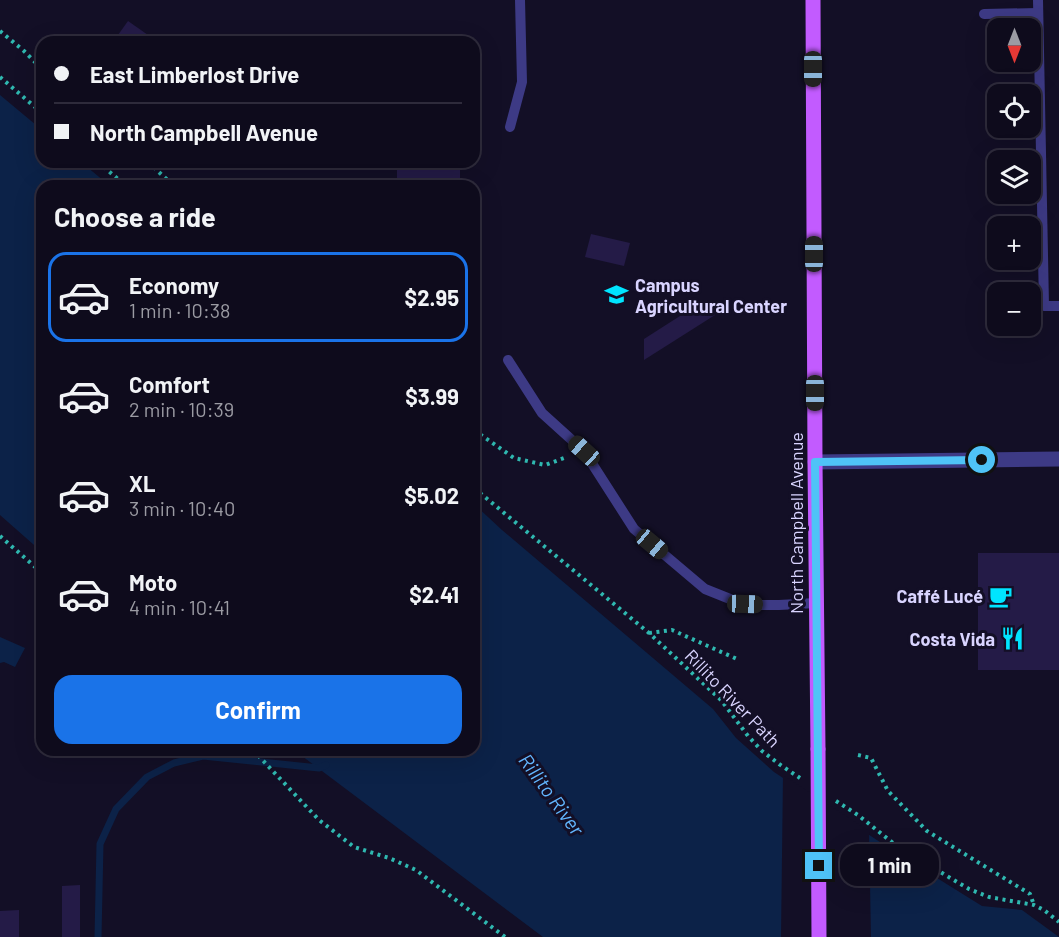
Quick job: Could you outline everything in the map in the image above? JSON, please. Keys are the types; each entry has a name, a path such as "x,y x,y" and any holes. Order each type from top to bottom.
{"main road":[{"name":"North Campbell Avenue","path":"813,0 819,937"}],"street":[{"path":"815,462 1059,459"}],"lane":[{"path":"510,127 522,82 520,0"},
{"path":"1038,0 1044,306 1059,306"},
{"path":"984,14 1038,14"},
{"path":"508,360 542,413 584,451 634,529 705,589 745,604 816,603"}],"path":[{"path":"0,31 36,63"},
{"path":"0,77 36,108"},
{"path":"105,168 119,180"},
{"path":"154,168 168,180"},
{"path":"480,434 514,458 544,465 584,451"},
{"name":"Rillito River Path","path":"480,493 649,633 721,700 762,751 808,783"},
{"path":"0,536 36,568"},
{"path":"649,633 672,630 737,659"},
{"path":"858,755 871,758 888,790 927,831 1030,894 1034,905"},
{"path":"259,756 319,820 354,847 416,870 505,937"},
{"path":"828,796 858,815 898,847 969,889 989,897 1034,905 1059,922"}],"water":[{"path":"0,95 36,125 36,168 88,168 103,180 36,180 36,547 0,515"},
{"name":"Rillito River","path":"480,510 713,709 736,738 774,772 982,906 1022,910 1059,937 543,937 302,756 480,756"},
{"path":"0,637 25,648 15,667 4,662 0,663"}],"pier":[{"path":"783,775 869,831 871,937 781,937"}],"building":[{"path":"128,21 149,36 117,36"},
{"path":"397,168 460,168 460,180 397,180"},
{"path":"591,234 630,243 624,266 585,257"},
{"path":"705,300 715,315 644,360 644,339"},
{"path":"978,553 1059,553 1059,670 978,670"},
{"path":"80,885 80,937 62,937 62,886"},
{"path":"19,910 19,937 0,937 0,911"}],"waterway":[{"path":"98,937 100,844 116,809 147,777 174,763 203,756 319,768 326,765"}],"place":[{"name":"Campus Agricultural Center","path":"617,295"},
{"name":"Caffé Lucé","path":"1001,596"},
{"name":"Costa Vida","path":"1013,639"}],"route":[{"path":"819,866 815,462 982,460"}]}
